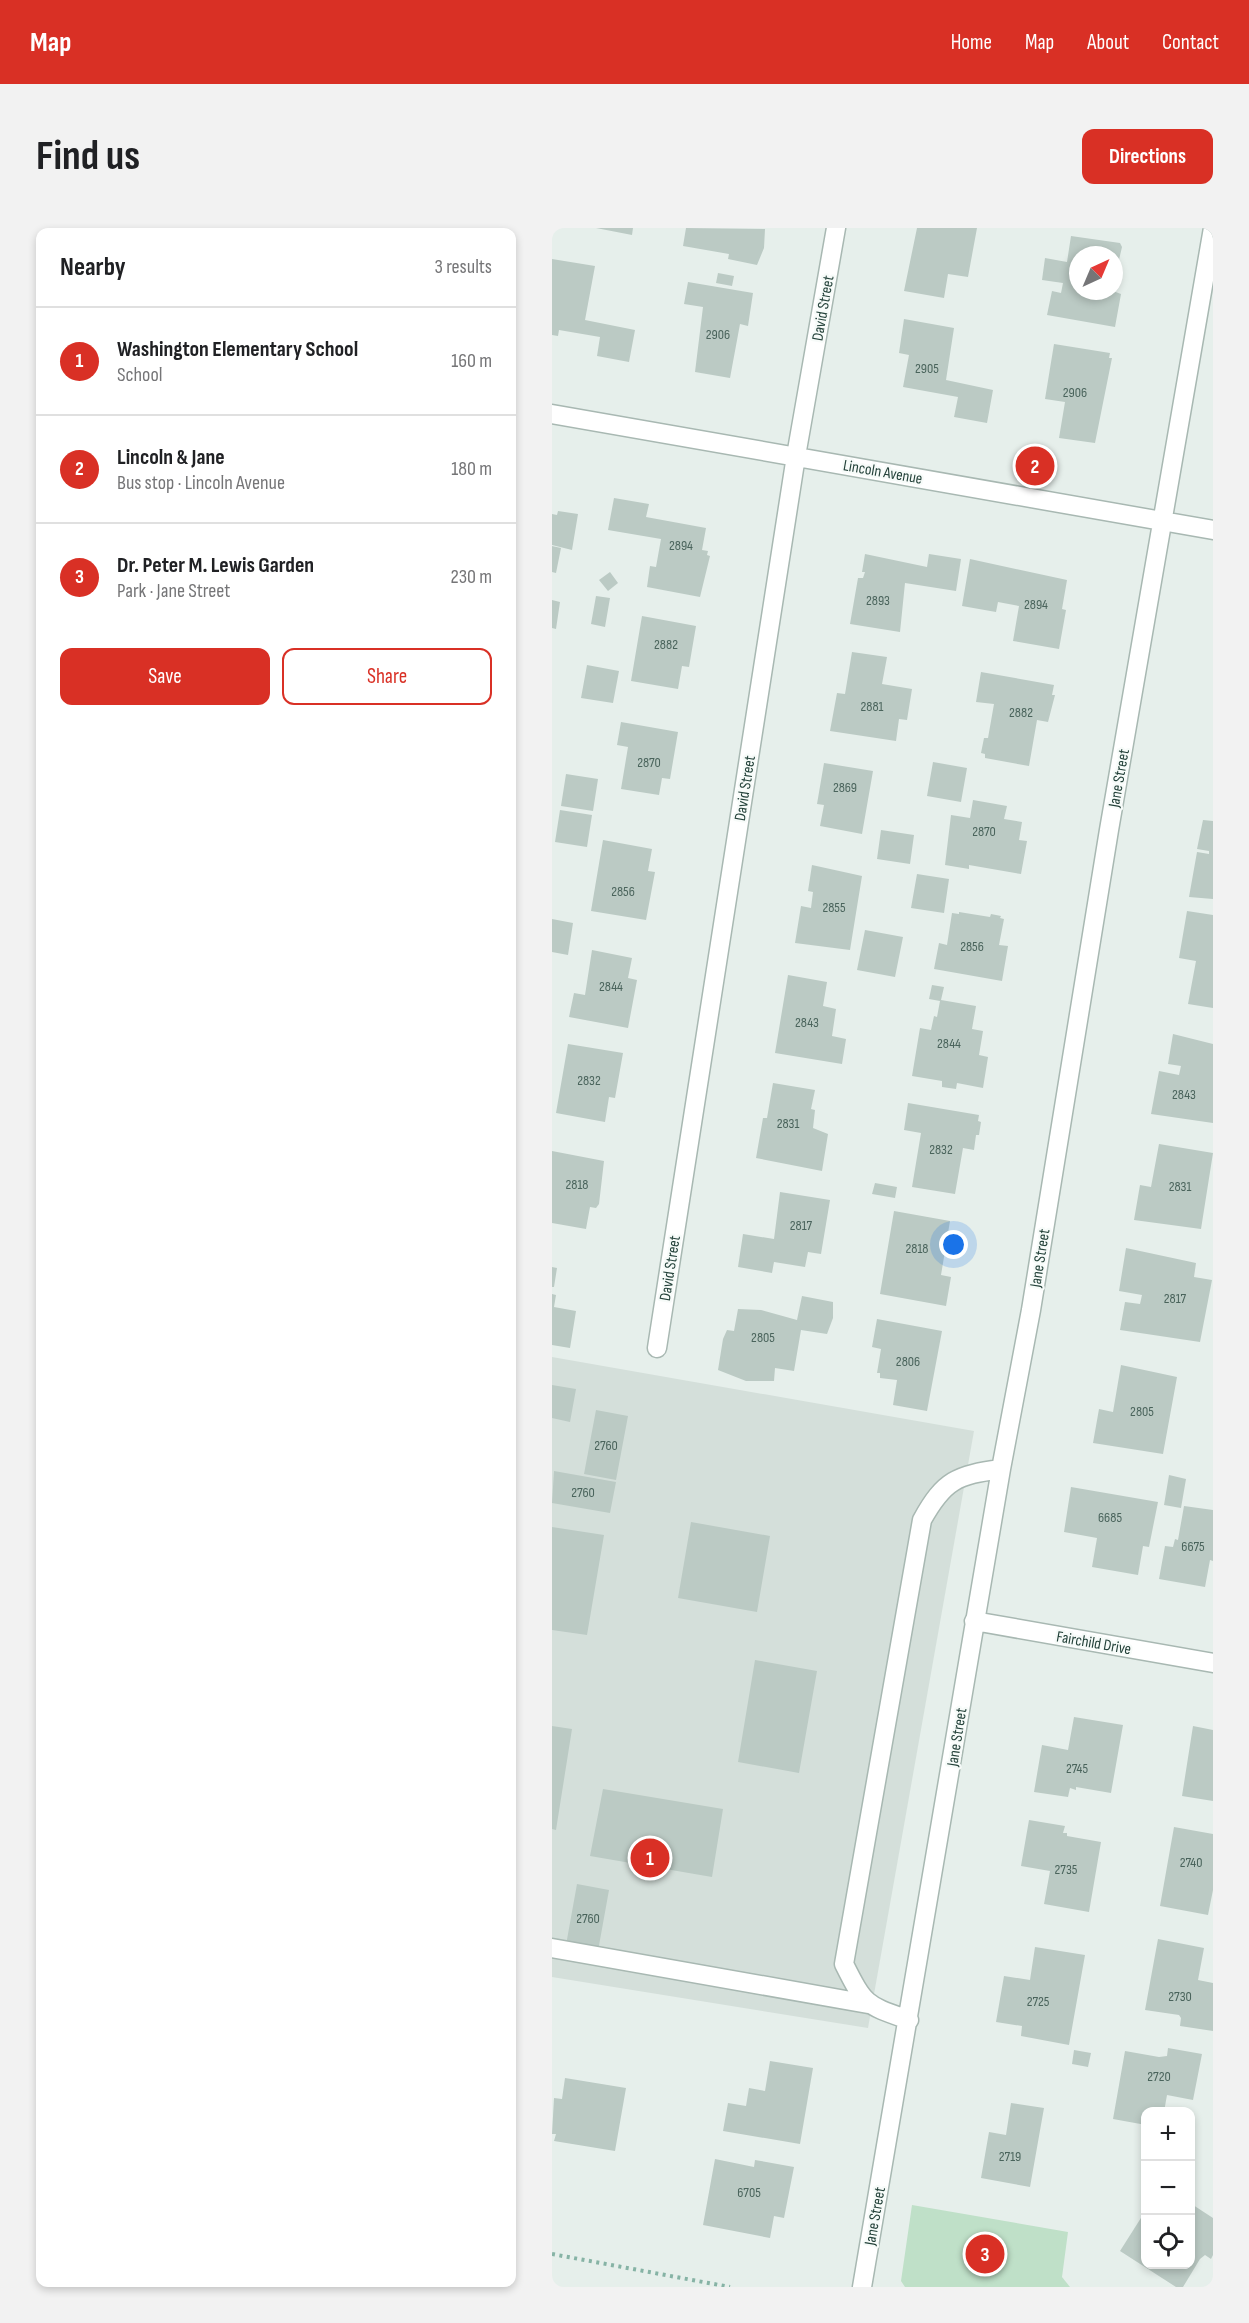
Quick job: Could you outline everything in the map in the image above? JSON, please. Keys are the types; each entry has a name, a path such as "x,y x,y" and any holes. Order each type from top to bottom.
{"street":[{"name":"David Street","path":"657,1348 796,456 836,228"},
{"name":"Jane Street","path":"862,2287 1213,228"},
{"name":"Lincoln Avenue","path":"552,414 1213,530"},
{"path":"909,2020 873,2008 868,2004 857,1990 844,1964 922,1520 934,1498 948,1485 967,1473 1001,1468"},
{"name":"Fairchild Drive","path":"974,1622 1213,1663"},
{"path":"552,1948 868,2004"}],"path":[{"path":"552,2254 730,2287"}],"shaded area":[{"path":"552,1357 974,1431 868,2028 552,1977"}],"green space":[{"path":"912,2205 1068,2232 1062,2277 1070,2287 905,2287 901,2281"}],"building":[{"path":"596,228 633,228 632,235"},
{"path":"686,228 765,229 764,248 757,265 728,259 729,254 683,246"},
{"path":"917,228 977,228 968,277 948,274 944,298 904,291"},
{"path":"1071,236 1120,243 1122,246 1069,246"},
{"path":"1069,249 1069,300 1120,300 1115,327 1047,315 1052,291 1061,293 1063,283 1042,280 1045,258 1067,262"},
{"path":"552,259 595,266 585,320 635,330 629,362 597,356 600,337 559,330 558,336 552,335"},
{"path":"718,273 734,276 732,286 716,283"},
{"path":"688,282 753,293 748,326 740,324 730,378 695,372 703,307 684,304"},
{"path":"904,319 954,328 946,380 993,390 987,423 954,417 958,397 903,387 909,355 899,353"},
{"path":"1054,344 1110,353 1109,358 1112,358 1095,443 1059,438 1065,402 1045,399"},
{"path":"614,498 649,504 646,517 706,528 702,550 708,551 707,555 710,556 700,597 647,587 650,566 656,567 661,539 608,530"},
{"path":"558,511 578,514 572,550 552,545 552,514 557,515"},
{"path":"552,546 561,548 556,573 552,572"},
{"path":"865,554 927,567 929,554 961,559 956,591 905,583 900,632 850,624 858,578 863,578 865,572 862,572"},
{"path":"970,559 1067,580 1062,609 1066,610 1059,649 1013,641 1019,606 998,602 996,612 962,606"},
{"path":"610,572 618,583 608,591 599,580"},
{"path":"596,596 610,598 605,627 591,624"},
{"path":"552,600 560,602 556,629 552,628"},
{"path":"642,616 696,626 689,667 682,666 678,689 631,681"},
{"path":"852,652 887,657 882,684 912,689 907,720 899,719 896,741 830,731 837,693 845,694"},
{"path":"587,665 619,671 613,703 581,698"},
{"path":"981,672 1054,685 1052,695 1055,695 1048,722 1037,720 1029,766 985,758 985,754 981,753 984,738 988,738 994,704 976,702"},
{"path":"621,722 678,732 670,779 662,778 659,795 621,789 628,747 617,745"},
{"path":"933,762 967,768 961,802 927,796"},
{"path":"824,763 873,771 862,834 820,826 824,805 817,804"},
{"path":"566,774 598,779 593,811 561,806"},
{"path":"973,800 1007,806 1004,819 1022,822 1019,840 1027,841 1021,874 969,865 969,869 945,865 951,815 970,818"},
{"path":"560,810 592,815 587,847 555,842"},
{"path":"1203,820 1213,821 1213,899 1189,897 1197,852 1209,854 1209,851 1197,849"},
{"path":"881,830 914,835 910,864 877,859"},
{"path":"603,840 652,849 648,871 655,872 646,920 591,911"},
{"path":"812,865 862,876 850,950 795,943 801,906 811,908 813,892 808,891"},
{"path":"917,874 949,879 944,913 911,908"},
{"path":"1187,911 1213,915 1213,1008 1188,1004 1196,961 1179,958"},
{"path":"959,912 990,917 991,914 1004,919 999,945 1008,946 1002,981 934,969 939,943 947,945 952,913 959,914"},
{"path":"552,919 573,923 568,955 552,952"},
{"path":"865,930 903,937 895,977 857,970"},
{"path":"592,950 632,958 628,978 637,980 628,1028 569,1017 574,993 585,995"},
{"path":"788,975 827,982 823,1006 836,1009 832,1036 846,1039 842,1064 775,1053"},
{"path":"932,985 944,987 941,1000 976,1006 972,1029 983,1031 979,1055 988,1057 983,1088 957,1083 956,1089 942,1087 942,1081 912,1076 920,1028 931,1030 934,1016 937,1017 940,1001 929,999"},
{"path":"1173,1034 1213,1044 1213,1123 1151,1114 1159,1071 1179,1075 1181,1066 1168,1064"},
{"path":"568,1044 623,1053 615,1098 609,1097 605,1122 556,1113"},
{"path":"773,1083 815,1090 811,1109 815,1110 813,1128 828,1134 822,1171 756,1158 763,1118 767,1118"},
{"path":"908,1103 979,1115 978,1121 981,1122 979,1135 976,1135 974,1150 963,1148 955,1194 912,1187 921,1133 904,1130"},
{"path":"1159,1144 1213,1153 1201,1229 1134,1220 1140,1185 1151,1187"},
{"path":"552,1151 604,1161 599,1204 596,1208 590,1207 586,1229 552,1223"},
{"path":"875,1183 897,1187 895,1198 872,1194"},
{"path":"780,1192 830,1200 821,1254 808,1252 805,1267 774,1262 772,1273 738,1267 743,1234 774,1239"},
{"path":"894,1211 950,1221 941,1275 951,1277 946,1306 880,1294"},
{"path":"1126,1248 1196,1263 1194,1277 1212,1280 1200,1342 1120,1330 1125,1302 1140,1304 1142,1295 1119,1291"},
{"path":"552,1267 557,1268 554,1287 552,1287"},
{"path":"552,1294 556,1295 554,1307 576,1311 570,1348 552,1345"},
{"path":"802,1296 833,1302 833,1318 827,1334 801,1330 794,1371 775,1368 774,1381 746,1381 718,1370 723,1339 727,1330 734,1331 738,1309 761,1310 797,1320"},
{"path":"877,1319 942,1331 927,1411 893,1405 897,1380 880,1378 880,1373 877,1373 881,1349 872,1347"},
{"path":"1121,1365 1177,1377 1163,1454 1093,1443 1099,1409 1113,1412"},
{"path":"552,1385 576,1389 570,1422 552,1418"},
{"path":"596,1410 628,1416 616,1480 584,1474"},
{"path":"554,1471 616,1482 610,1513 552,1503"},
{"path":"1169,1475 1186,1479 1181,1508 1164,1505"},
{"path":"1071,1487 1158,1502 1149,1547 1143,1546 1138,1575 1092,1567 1097,1538 1064,1532"},
{"path":"1184,1506 1213,1510 1213,1561 1210,1560 1205,1587 1159,1579 1165,1546 1173,1547 1175,1539 1178,1540"},
{"path":"691,1522 770,1536 757,1612 678,1598"},
{"path":"552,1527 604,1535 587,1635 552,1630"},
{"path":"755,1660 817,1671 799,1773 738,1762"},
{"path":"1074,1717 1123,1725 1111,1793 1076,1787 1076,1790 1070,1788 1068,1797 1034,1792 1042,1745 1068,1750"},
{"path":"552,1726 572,1729 556,1830 552,1829"},
{"path":"1193,1726 1213,1730 1213,1801 1182,1796"},
{"path":"603,1789 723,1809 712,1877 590,1856"},
{"path":"1029,1820 1065,1826 1063,1833 1067,1833 1067,1836 1101,1842 1089,1912 1044,1904 1050,1871 1021,1866"},
{"path":"1174,1827 1213,1834 1213,1890 1208,1915 1160,1906"},
{"path":"577,1884 609,1890 598,1951 566,1945"},
{"path":"1158,1939 1204,1948 1198,1980 1213,1983 1213,2031 1180,2026 1179,2015 1145,2010"},
{"path":"1035,1947 1085,1955 1069,2045 1021,2036 1022,2026 996,2022 1004,1976 1030,1980"},
{"path":"1168,2048 1202,2054 1193,2100 1167,2095 1165,2107 1141,2107 1141,2124 1113,2119 1125,2051 1159,2057 1167,2056"},
{"path":"1074,2050 1091,2053 1088,2067 1072,2064"},
{"path":"770,2061 813,2068 800,2144 723,2131 728,2103 746,2106 749,2088 765,2091"},
{"path":"565,2078 626,2088 615,2151 554,2141 556,2134 552,2134 554,2098 562,2099"},
{"path":"1011,2103 1044,2108 1030,2187 981,2178 989,2132 1006,2135"},
{"path":"715,2159 754,2167 755,2160 794,2167 784,2218 774,2216 770,2238 703,2225"},
{"path":"1195,2206 1213,2218 1213,2255 1211,2259 1205,2255 1195,2267"},
{"path":"1141,2218 1141,2264 1120,2251"},
{"path":"1148,2269 1194,2269 1183,2287 1176,2287"}],"place":[{"name":"Lincoln & Jane","path":"1035,466"},
{"name":"Washington Elementary School","path":"650,1858"},
{"name":"Dr. Peter M. Lewis Garden","path":"985,2254"}]}
